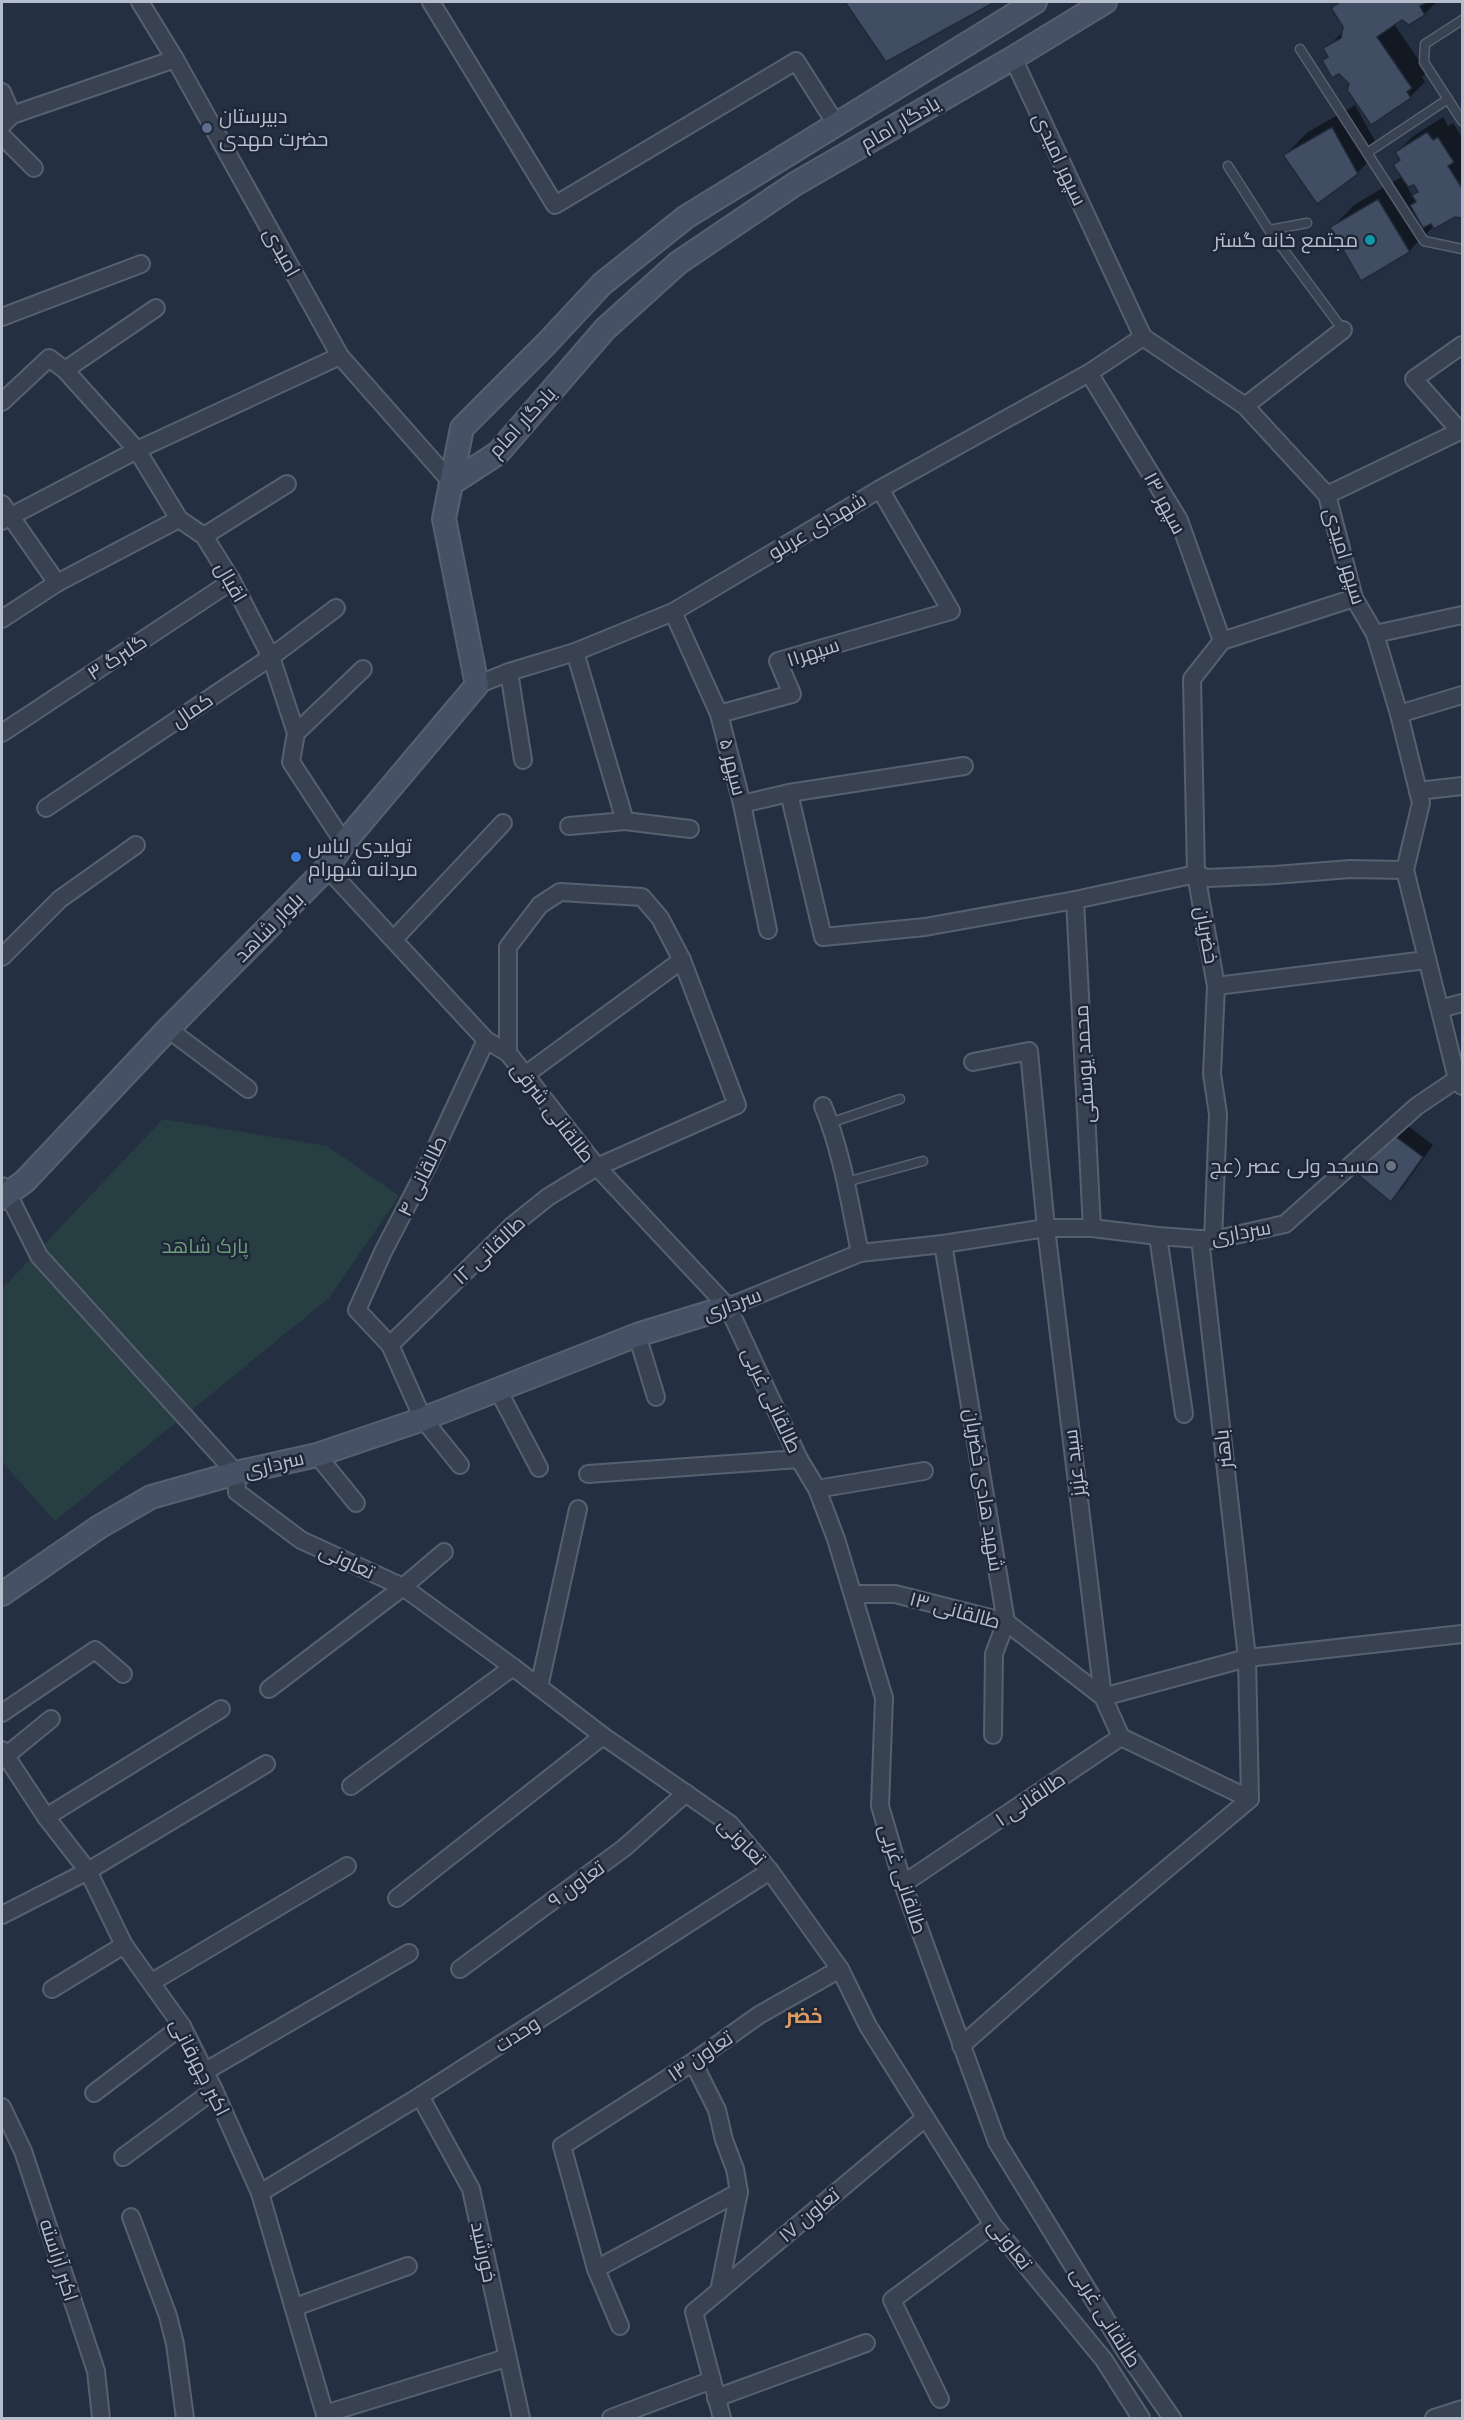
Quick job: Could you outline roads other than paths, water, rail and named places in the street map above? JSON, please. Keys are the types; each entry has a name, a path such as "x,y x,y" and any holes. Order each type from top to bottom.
{"main road":[{"name":"یادگار امام","path":"452,483 462,428 602,284 686,217 1035,2"},
{"name":"یادگار امام","path":"452,483 498,453 605,329 678,263 795,184 1105,2"},
{"path":"452,483 444,519 477,685"},
{"name":"بلوار شاهد","path":"3,1192 25,1181 168,1029 327,868 344,843 477,685"},
{"name":"سرداری","path":"2,1594 99,1527 151,1497 236,1473 317,1455 423,1419 637,1335 728,1307"}],"street":[{"name":"امیدی","path":"140,2 175,59 340,356 452,483"},
{"path":"431,2 555,205 796,61 836,124"},
{"name":"سپهر امیدی","path":"1013,58 1143,337 1245,406 1327,495 1354,598 1374,634 1399,714 1421,803 1405,870 1426,960 1460,1083"},
{"path":"2,92 7,120 175,59"},
{"path":"2,136 34,168"},
{"path":"2,317 141,264"},
{"path":"65,370 156,308"},
{"path":"1245,406 1343,330"},
{"name":"شهدای عربلو","path":"477,685 509,672 575,652 673,612 880,489 1089,373 1143,337"},
{"path":"1327,495 1460,431 1414,379 1462,345"},
{"path":"57,583 4,514 340,356"},
{"name":"اقبال","path":"2,402 49,358 65,370 137,450 178,519 204,536 232,581 271,657 296,733 291,762 344,843"},
{"name":"سپهر ۱۳","path":"1089,373 1179,520 1222,641"},
{"path":"204,536 287,484"},
{"name":"سپهر۱۱","path":"720,714 792,694 778,661 951,611 880,489"},
{"path":"2,619 57,583 178,519"},
{"name":"گلبرگ ۳","path":"2,733 232,581"},
{"path":"1222,641 1354,598"},
{"name":"کمال","path":"46,807 271,657 336,608"},
{"name":"سپهر ۵","path":"673,612 720,714 742,804 768,930"},
{"path":"1374,634 1462,615"},
{"name":"خضریان","path":"1206,1239 1218,1114 1212,1074 1216,986 1196,874 1192,679 1222,641"},
{"path":"575,652 625,820"},
{"path":"296,733 363,669"},
{"path":"509,672 523,760"},
{"path":"1399,714 1462,695"},
{"path":"742,804 789,793 964,766"},
{"path":"1418,791 1462,786"},
{"path":"789,793 823,937 925,927 1075,900 1196,874 1207,878 1350,869 1405,870"},
{"path":"569,826 625,820 690,829"},
{"path":"394,939 503,823"},
{"path":"2,957 60,899 136,845"},
{"name":"طالقانی شرقی","path":"327,868 486,1040 508,1053 597,1167 728,1307"},
{"path":"508,1053 508,947 540,905 560,892 642,897 660,918 682,960 525,1076"},
{"name":"محمد یوسفی","path":"1075,900 1092,1228"},
{"name":"طالقانی ۱۲","path":"390,1345 513,1225 548,1197 597,1167 737,1105 682,960"},
{"path":"1216,986 1426,960"},
{"path":"1440,1009 1462,1003"},
{"path":"168,1029 248,1089"},
{"name":"طالقانی ۴","path":"390,1345 357,1310 486,1040"},
{"name":"سید عزیز","path":"973,1062 1029,1052 1046,1228 1103,1697"},
{"name":"سرداری","path":"728,1307 860,1253 943,1244 1046,1228 1092,1228 1206,1239 1285,1224 1417,1106 1460,1083"},
{"path":"823,1106 846,1182 860,1253"},
{"path":"3,1192 39,1256 236,1473"},
{"path":"1158,1236 1184,1414"},
{"name":"باهنر","path":"1206,1239 1247,1658 1250,1799"},
{"name":"شهید هادی خضریان","path":"943,1244 1006,1622"},
{"name":"طالقانی غربی","path":"728,1307 799,1459 817,1489 854,1594 884,1698 880,1806 903,1884 997,2142 1124,2349 1172,2418"},
{"path":"637,1335 656,1397"},
{"path":"390,1345 423,1419 460,1465"},
{"path":"498,1390 539,1468"},
{"path":"317,1455 357,1503"},
{"path":"588,1474 799,1459"},
{"path":"817,1489 924,1471"},
{"name":"تعاونی","path":"236,1473 237,1492 301,1540 404,1587 603,1736 730,1824 770,1871 840,1969 868,2026 993,2225 1104,2360"},
{"path":"539,1687 578,1509"},
{"path":"269,1689 404,1587 444,1552"},
{"name":"طالقانی ۱۳","path":"854,1594 896,1594 1006,1622 1103,1697"},
{"path":"993,1734 994,1654 1006,1622"},
{"path":"961,2046 1071,1949 1250,1799 1121,1737 1103,1697 1247,1658 1462,1634"},
{"path":"2,1713 95,1650 123,1674"},
{"path":"351,1786 513,1667"},
{"path":"46,1816 221,1709"},
{"path":"2,1755 51,1719"},
{"path":"397,1898 603,1736"},
{"name":"طالقانی ۱","path":"903,1884 1121,1737"},
{"name":"اکبر چهرقانی","path":"2,1755 88,1871 124,1945 182,2026 214,2090 260,2193 325,2416"},
{"path":"2,1915 88,1871 266,1764"},
{"name":"تعاون ۹","path":"460,1969 624,1848 686,1793"},
{"path":"152,1982 347,1866"},
{"name":"وحدت","path":"260,2193 420,2096 770,1871"},
{"path":"52,1989 124,1945"},
{"path":"204,2072 409,1953"},
{"name":"تعاون ۱۳","path":"596,2269 562,2145 693,2062 759,2015 840,1969"},
{"path":"94,2093 182,2026"},
{"path":"693,2062 717,2110 724,2140 735,2169 739,2192 719,2291"},
{"path":"123,2157 214,2090"},
{"name":"خورشید","path":"420,2096 471,2189 506,2358 521,2418"},
{"name":"اکبر آراسته","path":"2,2107 23,2151 96,2371 101,2418"},
{"name":"تعاون ۱۷","path":"712,2380 694,2312 925,2118"},
{"path":"620,2326 596,2269 739,2192"},
{"path":"131,2217 168,2316 175,2344 184,2418"},
{"path":"940,2399 892,2300 993,2225"},
{"path":"295,2307 408,2266"},
{"path":"716,2398 866,2343"},
{"path":"1104,2360 1124,2349"},
{"path":"325,2416 506,2358"},
{"name":"طالقانی غربی","path":"1104,2360 1141,2418"},
{"path":"611,2418 712,2380 722,2418"},
{"path":"1434,2418 1462,2409"}],"lane":[{"path":"1462,20 1425,44 1424,62 1462,121"},
{"path":"1300,49 1424,241 1462,249"},
{"path":"1367,153 1448,99"},
{"path":"1228,166 1269,230 1343,330"},
{"path":"1269,230 1307,223"},
{"path":"830,1123 900,1099"},
{"path":"846,1182 923,1161"}],"place":[{"name":"دبیرستان حضرت مهدی","path":"207,128"},
{"name":"مجتمع خانه گستر","path":"1370,240"},
{"name":"تولیدی لباس مردانه شهرام","path":"296,857"},
{"name":"مسجد ولی عصر (عج","path":"1391,1166"}],"district":[{"name":"خضر","path":"804,2016"}],"park label":[{"name":"پارک شاهد","path":"205,1246"}]}
